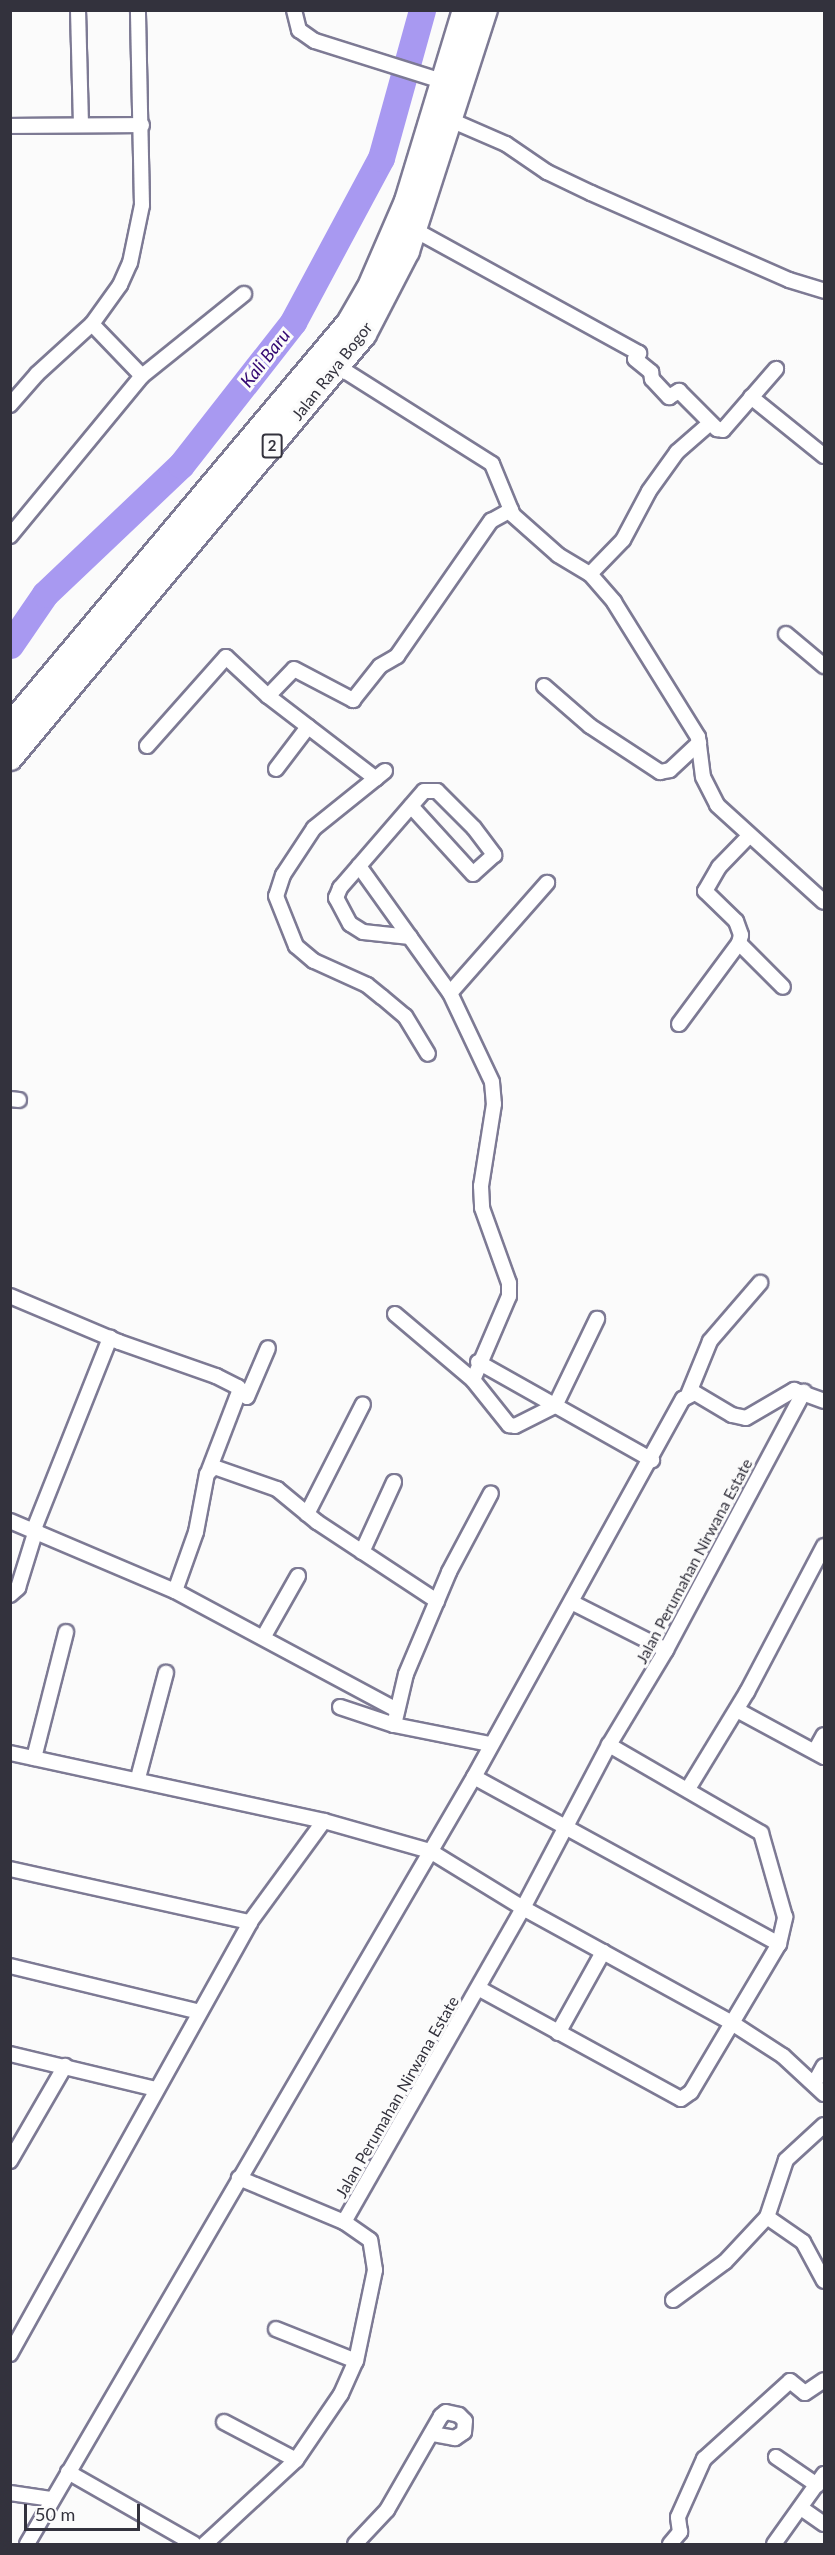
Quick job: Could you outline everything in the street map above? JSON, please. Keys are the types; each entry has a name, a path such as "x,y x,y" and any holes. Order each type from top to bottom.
{"highway":[{"name":"Jalan Raya Bogor","path":"10,758 81,660 386,297 414,230 442,116 432,78 465,10"},
{"name":"Jalan Raya Bogor","path":"331,362 390,244 485,10"},
{"name":"Jalan Raya Bogor","path":"10,726 81,660"}],"street":[{"path":"78,10 81,124"},
{"path":"10,405 37,374 92,324 120,285 130,262 142,205 138,10"},
{"path":"294,10 299,30 309,38 432,78"},
{"path":"442,116 506,144 547,172 591,193 789,280 825,291"},
{"path":"10,126 142,125"},
{"path":"414,230 639,353 635,360 651,372 652,379 669,397 679,391 709,424 723,430 776,369"},
{"path":"10,536 141,376 244,294"},
{"path":"92,324 141,376"},
{"path":"331,362 482,454 499,474 511,510 558,555 590,574 627,622 699,743 707,791 749,836 825,902"},
{"path":"751,397 825,456"},
{"path":"590,574 623,540 649,491 677,452 709,424"},
{"path":"268,696 294,669 353,700 380,666 398,656 491,521 511,510"},
{"path":"786,634 825,666"},
{"path":"147,746 222,658 228,659 268,696 308,727 380,775 314,828 283,875 276,896 296,946 314,961 367,985 382,997 405,1016 428,1054"},
{"path":"544,686 590,726 660,772 670,770 699,743"},
{"path":"276,769 308,727"},
{"path":"410,937 363,932 350,924 336,898 359,866 411,806 428,788 437,791 489,846 493,857 473,874 411,806"},
{"path":"679,1024 739,943 741,935 736,921 705,887 749,836"},
{"path":"359,866 450,993 492,1082 494,1104 481,1186 482,1208 509,1283 506,1302 478,1362 473,1380"},
{"path":"450,993 548,883"},
{"path":"739,943 783,987"},
{"path":"27,2544 51,2499 127,2376 239,2178 573,1603 688,1395 711,1341 760,1283"},
{"path":"10,1296 110,1338 216,1376 238,1387 239,1392 247,1397 251,1393 268,1348"},
{"path":"395,1314 473,1380 509,1425 519,1425 555,1406 597,1319"},
{"path":"10,1595 18,1588 35,1529 110,1338"},
{"path":"478,1362 652,1460"},
{"path":"175,1591 195,1532 209,1470 239,1392"},
{"path":"688,1395 702,1396 732,1415 746,1418 786,1392 804,1392 825,1401"},
{"name":"Jalan Perumahan Nirwana Estate","path":"344,2222 523,1908 609,1745 666,1650 804,1392"},
{"path":"307,1514 363,1404"},
{"path":"209,1470 217,1467 277,1489 307,1514 437,1601"},
{"path":"362,1552 394,1482"},
{"path":"394,1725 406,1674 437,1601 490,1493"},
{"path":"10,1521 35,1529 175,1591 264,1636 398,1710"},
{"path":"688,1789 737,1710 825,1546"},
{"path":"264,1636 298,1576"},
{"path":"573,1603 666,1650"},
{"path":"34,1758 66,1632"},
{"path":"138,1778 166,1673"},
{"path":"340,1707 394,1725 490,1744"},
{"path":"737,1710 820,1754 825,1735"},
{"name":"Jalan Perumahan Nirwana Estate","path":"478,1988 681,2099 691,2092 779,1944 785,1917 765,1838 688,1789 609,1745"},
{"path":"10,1752 138,1778 324,1821 430,1851 523,1908 732,2023 816,2082 825,2094"},
{"path":"474,1777 779,1944"},
{"path":"10,2354 250,1923 324,1821"},
{"path":"10,1869 250,1923"},
{"path":"558,2033 603,1952"},
{"path":"10,1966 200,2012"},
{"path":"10,2054 156,2089"},
{"path":"13,2152 65,2066"},
{"path":"816,2082 825,2066"},
{"path":"673,2300 725,2262 767,2217 786,2160 825,2125"},
{"name":"Jalan Perumahan Nirwana Estate","path":"205,2544 296,2460 341,2394 356,2361 375,2257 370,2240 344,2222 239,2178"},
{"path":"767,2217 802,2242 825,2281"},
{"path":"276,2330 356,2361"},
{"path":"670,2544 680,2532 678,2517 705,2459 790,2381 805,2393 825,2380"},
{"path":"224,2422 296,2460"},
{"path":"355,2544 387,2510 433,2434"},
{"path":"774,2544 821,2480 776,2457"},
{"path":"68,2472 195,2544"},
{"path":"10,2493 51,2499"},
{"path":"801,2508 825,2524"}],"waterway":[{"name":"Kali Baru","path":"10,645 45,594 181,465 293,322 381,158 422,10"}]}
